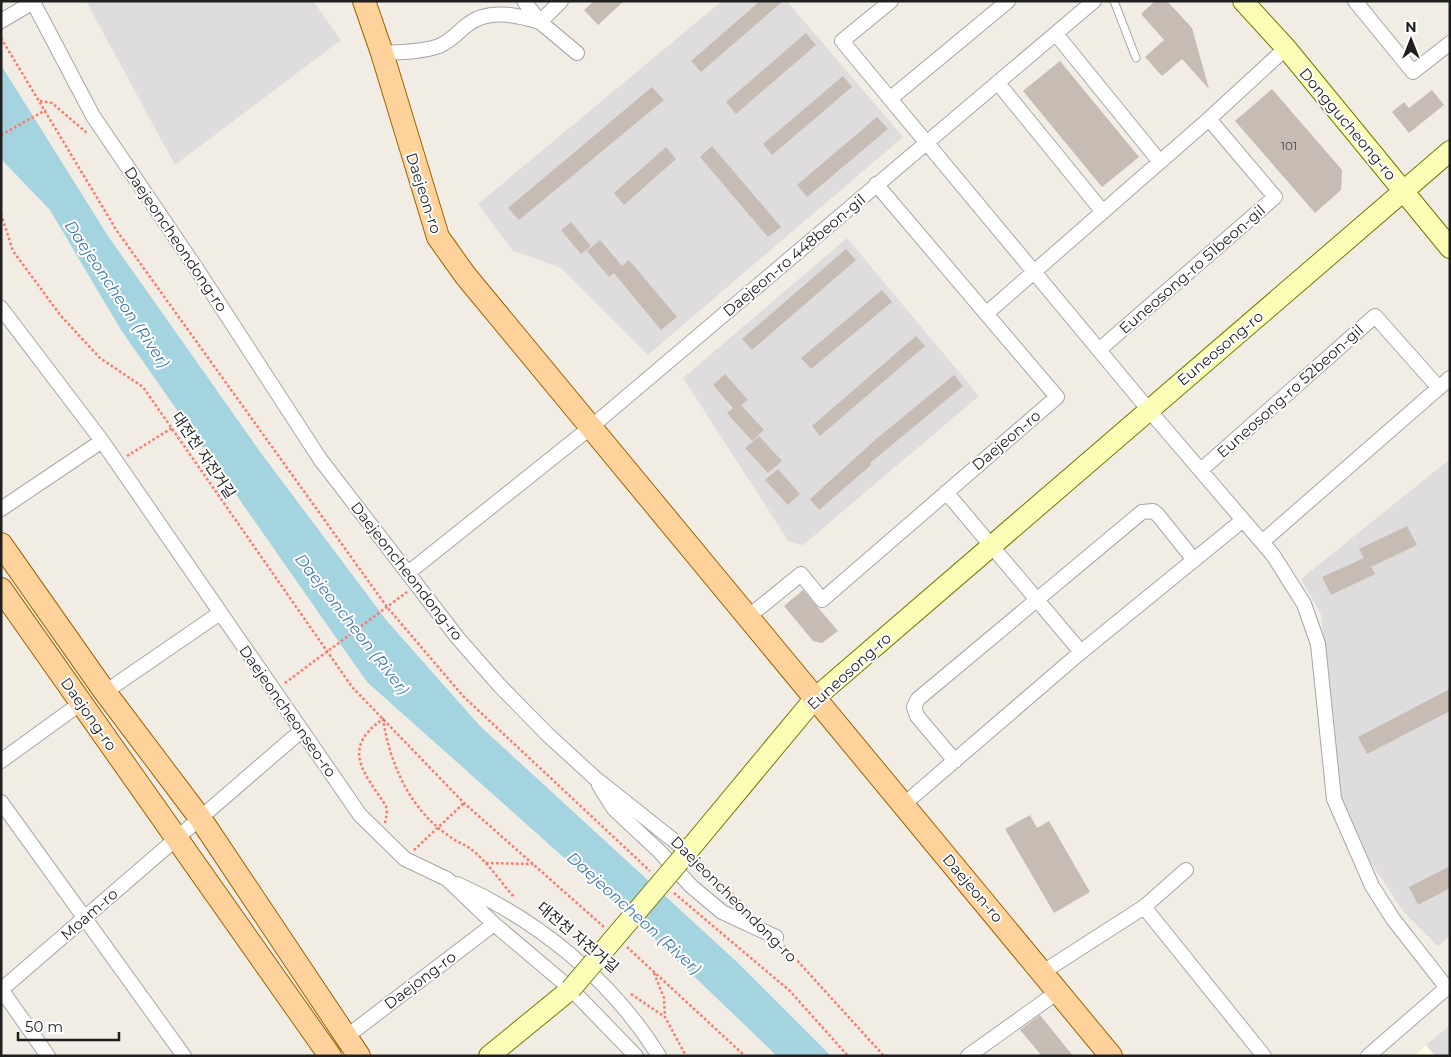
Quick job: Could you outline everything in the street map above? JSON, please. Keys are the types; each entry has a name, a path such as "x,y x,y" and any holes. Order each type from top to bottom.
{"main road":[{"name":"Daejeon-ro","path":"364,1 382,53 438,237 465,275 1111,1056"},
{"name":"Donggucheong-ro","path":"1243,1 1286,48 1450,248"},
{"name":"Euneosong-ro","path":"571,989 815,698 990,545 1450,151"},
{"name":"Daejong-ro","path":"1,544 106,692 200,818 359,1056"},
{"name":"Daejong-ro","path":"1,589 178,839 324,1054"},
{"path":"489,1056 571,989"}],"street":[{"path":"524,1 540,22 577,53"},
{"path":"540,22 561,1"},
{"path":"890,1 842,42 891,98 1148,409 1273,555 1310,616 1318,644 1324,689 1334,799 1372,886 1393,919 1448,987 1368,1056"},
{"path":"891,98 1008,1"},
{"name":"Daejeon-ro 448beon-gil","path":"591,427 1094,1"},
{"path":"1355,1 1413,72 1450,43"},
{"path":"6,19 34,2"},
{"name":"Daejeoncheondong-ro","path":"34,2 93,116 196,268 320,460 457,637 499,685 548,735 595,778 685,854"},
{"path":"382,53 439,46 455,37 468,24 499,14 514,14 540,22"},
{"path":"1056,34 1160,162"},
{"path":"987,313 1209,119 1286,48"},
{"path":"998,83 1103,212"},
{"name":"Euneosong-ro 51beon-gil","path":"1100,349 1275,196 1209,119"},
{"name":"Daejeon-ro","path":"748,617 801,574 822,600 1057,397 876,184"},
{"name":"Daejeoncheonseo-ro","path":"1,308 102,441 360,815 405,859 447,879 494,924 571,989 636,1056"},
{"name":"Euneosong-ro 52beon-gil","path":"1201,470 1375,316 1444,383"},
{"path":"1262,542 1444,383"},
{"path":"408,572 591,427"},
{"path":"1,509 102,441"},
{"path":"946,492 1081,652"},
{"path":"955,761 917,716 914,707 918,699 1036,599 1142,512 1153,511 1158,515 1194,560"},
{"path":"902,804 955,761 1081,652 1243,520"},
{"name":"Daejong-ro","path":"106,692 220,613"},
{"path":"1,761 81,703"},
{"path":"178,839 301,731"},
{"path":"595,778 614,809 660,852 691,886 722,912 776,937"},
{"path":"1,802 85,916 184,1056"},
{"name":"Moam-ro","path":"1,990 85,916 178,839"},
{"path":"1043,972 1144,907 1186,870"},
{"path":"447,879 482,895 520,916 558,944 596,978 646,1034 659,1056"},
{"path":"1144,907 1264,1056"},
{"name":"Daejong-ro","path":"346,1036 494,924"},
{"path":"1,990 48,1056"},
{"path":"968,1056 1059,991"}],"lane":[{"path":"1114,1 1136,58"}],"path":[{"path":"40,101 52,103 88,134"},
{"path":"1,135 46,110"},
{"name":"대전천 자전거길","path":"1,214 13,251 32,279 100,358 143,387 352,687 464,802 605,928"},
{"path":"117,463 172,428"},
{"path":"274,691 409,591"},
{"path":"379,833 387,820 386,806 360,765 357,751 364,736 383,719"},
{"name":"대전천 자전거길","path":"383,719 392,763 421,812 451,838 469,847 519,902"},
{"path":"426,836 464,802"},
{"name":"Daejeoncheondong-ro","path":"685,854 748,909"},
{"path":"485,863 534,864"},
{"name":"Daejeoncheondong-ro","path":"776,937 884,1056"},
{"name":"대전천 자전거길","path":"626,946 745,1056"},
{"name":"대전천 자전거길","path":"653,972 664,998 665,1017 686,1056"},
{"name":"대전천 자전거길","path":"630,993 665,1017"}],"shaded area":[{"path":"86,1 313,1 341,40 175,165"},
{"path":"722,1 787,1 903,137 648,355 561,268 512,250 478,204"},
{"path":"847,238 979,396 803,545 789,542 683,378"},
{"path":"1450,459 1450,936 1438,946 1403,911 1342,819 1321,614 1301,579"},
{"path":"1450,1025 1450,1056 1435,1056 1426,1045"},
{"path":"1426,1045 1435,1056 1414,1056"}],"water":[{"name":"Daejeoncheon (River)","path":"1,65 108,236 261,453 387,621 480,726 737,962 831,1056 777,1056 652,936 367,682 121,330 50,210 1,159"}],"building":[{"path":"594,1 624,1 598,25 584,10"},
{"path":"760,1 783,1 701,72 691,61"},
{"path":"1155,1 1167,1 1192,28 1209,89 1182,59 1162,76 1145,57 1164,40 1141,14"},
{"path":"806,33 816,45 736,114 726,102"},
{"path":"1060,61 1139,157 1102,187 1023,91"},
{"path":"843,76 852,87 772,155 763,144"},
{"path":"652,87 664,100 519,220 508,208"},
{"path":"1272,89 1342,170 1341,190 1315,213 1235,121"},
{"path":"1432,90 1444,105 1409,133 1392,112 1404,102 1409,108"},
{"path":"877,117 888,129 807,197 797,185"},
{"path":"712,146 781,227 768,237 700,157"},
{"path":"666,147 676,159 624,205 614,193"},
{"path":"571,222 591,246 581,254 561,230"},
{"path":"600,240 622,266 629,260 677,317 661,330 614,273 609,277 587,251"},
{"path":"846,249 856,260 752,350 742,339"},
{"path":"882,290 892,302 811,369 801,358"},
{"path":"916,336 925,346 820,436 812,426"},
{"path":"725,374 748,400 741,405 764,430 752,441 727,413 733,408 713,385"},
{"path":"954,375 963,386 870,463 871,465 819,510 810,499 875,440"},
{"path":"759,436 782,461 768,473 745,448"},
{"path":"778,469 800,494 788,505 765,480"},
{"path":"1407,526 1417,545 1371,567 1375,574 1331,595 1322,577 1364,558 1359,549"},
{"path":"803,590 838,631 822,643 813,641 784,606"},
{"path":"1450,689 1450,711 1367,754 1358,737"},
{"path":"1030,815 1037,828 1049,821 1090,892 1054,913 1005,829"},
{"path":"1450,866 1450,888 1418,905 1409,887"},
{"path":"1040,1015 1073,1056 1042,1056 1020,1030"}]}
